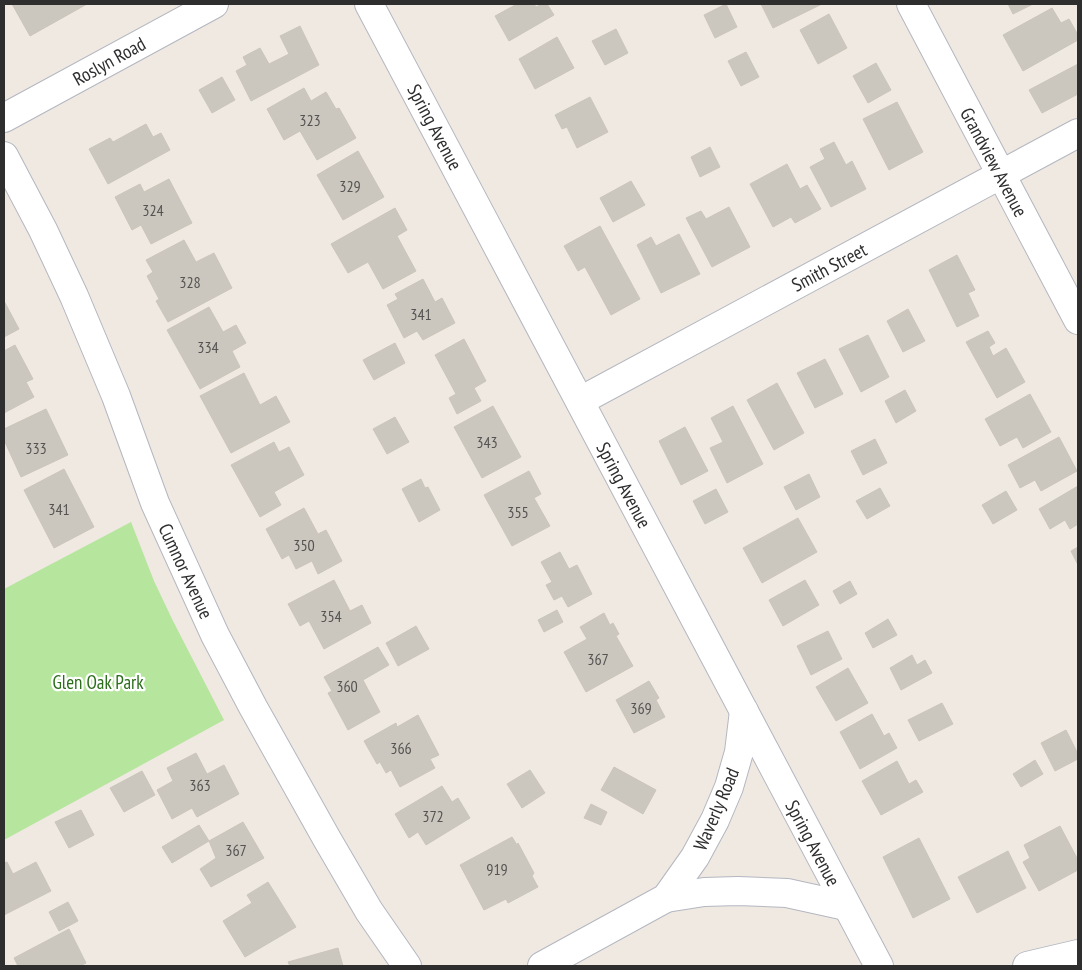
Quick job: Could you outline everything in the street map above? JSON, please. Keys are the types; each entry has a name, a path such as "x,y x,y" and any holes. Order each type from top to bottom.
{"street":[{"name":"Roslyn Road","path":"4,118 214,4"},
{"name":"Spring Avenue","path":"369,4 879,966"},
{"name":"Grandview Avenue","path":"911,4 1078,320"},
{"name":"Smith Street","path":"580,401 1078,133"},
{"name":"Cumnor Avenue","path":"4,156 43,230 74,296 116,396 155,502 215,635 341,863 369,911 408,966"},
{"name":"Waverly Road","path":"666,898 695,857 715,820 729,786 739,752 744,711"},
{"name":"Waverly Road","path":"542,966 666,898 704,892 787,893 846,906"},
{"path":"1027,966 1078,954"}],"green space":[{"name":"Glen Oak Park","path":"131,522 154,581 224,720 4,840 4,589"}],"building":[{"path":"12,4 87,4 30,36"},
{"path":"517,4 534,4 536,7 547,4 554,15 509,41 495,16"},
{"path":"726,4 737,27 715,38 704,15"},
{"path":"761,4 822,4 773,28"},
{"path":"1008,4 1033,4 1013,14"},
{"path":"1052,8 1061,23 1069,19 1078,35 1078,40 1023,71 1003,35"},
{"path":"829,14 847,48 818,64 800,30"},
{"path":"300,26 319,65 251,101 236,71 247,65 243,57 260,48 269,64 289,54 280,36"},
{"path":"616,29 628,53 605,65 592,41"},
{"path":"557,37 574,68 535,89 519,59"},
{"path":"746,52 759,77 741,86 728,61"},
{"path":"876,63 891,90 868,103 853,76"},
{"path":"1078,64 1078,94 1042,113 1029,90"},
{"path":"222,77 235,100 212,113 199,90"},
{"path":"304,88 311,101 326,92 336,109 339,108 356,138 317,160 300,131 284,140 267,109"},
{"path":"590,97 608,132 577,148 567,127 562,129 555,115"},
{"path":"897,102 923,152 889,170 863,119"},
{"path":"146,124 153,137 161,133 170,150 108,184 89,149 110,138 113,142"},
{"path":"834,142 846,165 852,161 866,189 831,207 810,167 825,159 820,149"},
{"path":"710,147 720,167 700,177 691,157"},
{"path":"358,151 384,197 343,220 317,175"},
{"path":"787,164 800,189 807,185 821,209 795,223 791,217 773,227 750,184"},
{"path":"169,179 192,223 151,244 141,225 132,230 115,197 140,184 144,192"},
{"path":"631,181 645,205 613,222 600,198"},
{"path":"729,207 750,247 712,267 686,218 701,211 706,219"},
{"path":"395,208 407,230 397,236 416,271 383,289 368,262 348,273 331,244"},
{"path":"600,226 640,299 611,315 585,267 578,271 564,246"},
{"path":"679,234 700,274 661,293 637,245 651,237 656,246"},
{"path":"184,240 196,262 214,253 232,288 168,322 156,301 159,299 147,276 153,272 146,260"},
{"path":"957,255 975,290 968,293 979,316 957,327 929,270"},
{"path":"423,279 435,302 442,298 455,323 423,340 417,331 404,338 387,305 398,299 395,294"},
{"path":"4,301 19,329 4,337"},
{"path":"209,307 223,332 236,325 246,343 232,351 240,367 200,389 167,330"},
{"path":"908,309 925,341 903,352 887,321"},
{"path":"988,331 995,343 989,347 993,356 1006,348 1025,382 997,398 966,342"},
{"path":"868,335 889,377 861,392 839,349"},
{"path":"464,339 486,381 474,388 481,401 457,414 449,398 456,394 435,355"},
{"path":"395,343 405,363 374,380 363,360"},
{"path":"15,345 33,379 26,382 34,397 4,413 4,351"},
{"path":"825,359 843,394 815,408 797,373"},
{"path":"244,373 260,405 276,396 290,422 231,453 200,396"},
{"path":"777,383 804,433 774,450 747,400"},
{"path":"905,390 916,411 896,423 885,401"},
{"path":"1030,394 1051,432 1023,448 1017,437 1000,446 985,419"},
{"path":"493,406 521,457 482,478 454,427"},
{"path":"733,406 763,464 727,483 710,448 723,442 711,418"},
{"path":"46,409 68,455 21,477 4,440 4,429"},
{"path":"395,417 409,442 387,454 373,429"},
{"path":"685,427 708,471 681,485 659,441"},
{"path":"1059,437 1077,471 1041,491 1035,480 1020,488 1008,465"},
{"path":"875,439 887,463 863,475 851,451"},
{"path":"274,442 279,452 289,447 304,475 274,492 281,505 260,517 231,465"},
{"path":"64,469 94,527 54,548 24,490"},
{"path":"529,471 541,494 534,498 550,526 512,546 484,495"},
{"path":"809,474 820,497 796,510 784,487"},
{"path":"421,479 425,488 428,487 440,510 419,522 402,489"},
{"path":"1078,486 1078,524 1070,529 1065,520 1050,529 1039,509"},
{"path":"880,488 890,506 867,519 856,501"},
{"path":"716,489 728,512 705,524 693,501"},
{"path":"1006,491 1017,510 993,524 982,505"},
{"path":"304,508 318,534 326,530 342,561 318,574 312,561 296,569 289,555 282,559 266,529"},
{"path":"798,518 817,552 762,583 743,548"},
{"path":"1078,547 1078,565 1071,551"},
{"path":"560,552 569,569 577,565 592,594 568,607 562,596 554,600 546,585 552,582 541,562"},
{"path":"334,580 350,611 362,605 371,623 324,649 309,621 300,626 288,604"},
{"path":"805,580 819,605 783,626 769,600"},
{"path":"850,581 857,594 840,604 833,591"},
{"path":"557,610 563,622 544,632 538,620"},
{"path":"604,613 610,625 613,623 619,634 616,636 633,666 586,692 564,652 587,639 580,627"},
{"path":"888,619 897,635 873,648 865,633"},
{"path":"416,626 429,649 398,666 386,643"},
{"path":"828,631 842,659 811,675 797,646"},
{"path":"378,647 389,665 363,680 380,712 348,730 328,693 332,691 324,677"},
{"path":"912,655 917,665 925,660 932,673 901,690 890,668"},
{"path":"848,668 868,703 836,721 816,687"},
{"path":"649,681 659,698 656,700 665,717 634,733 616,700"},
{"path":"942,703 953,724 919,741 908,720"},
{"path":"872,714 884,736 889,733 897,748 860,769 840,732"},
{"path":"418,715 439,755 430,759 435,768 400,787 391,770 386,773 380,762 377,764 364,741 396,723 397,727"},
{"path":"1066,730 1078,754 1078,759 1055,771 1041,743"},
{"path":"196,753 207,774 224,765 239,794 197,817 192,808 172,819 157,790 173,781 167,768"},
{"path":"1035,760 1043,774 1021,787 1013,774"},
{"path":"897,761 909,784 916,780 923,792 881,815 862,781"},
{"path":"614,767 656,790 643,814 601,790"},
{"path":"530,770 545,793 522,808 507,784"},
{"path":"142,771 155,795 124,812 110,788"},
{"path":"442,786 452,802 458,798 470,818 426,845 418,832 409,838 395,814"},
{"path":"591,804 607,812 601,825 584,818"},
{"path":"81,810 94,835 69,848 55,822"},
{"path":"243,822 264,858 211,887 200,869 216,858 209,841"},
{"path":"199,825 209,841 172,863 162,847"},
{"path":"1060,826 1078,860 1078,870 1039,891 1023,862 1030,858 1024,845"},
{"path":"512,837 517,845 518,843 534,873 532,876 538,887 508,903 506,899 484,910 460,865"},
{"path":"919,838 950,899 913,918 883,857"},
{"path":"1008,851 1026,888 977,913 958,877"},
{"path":"7,862 13,874 36,862 51,891 4,915 4,863"},
{"path":"268,882 296,927 245,957 223,921 252,903 247,895"},
{"path":"68,902 78,921 59,931 49,912"},
{"path":"69,929 86,963 80,966 18,966 14,958"},
{"path":"338,948 343,966 290,966 288,962"}]}
